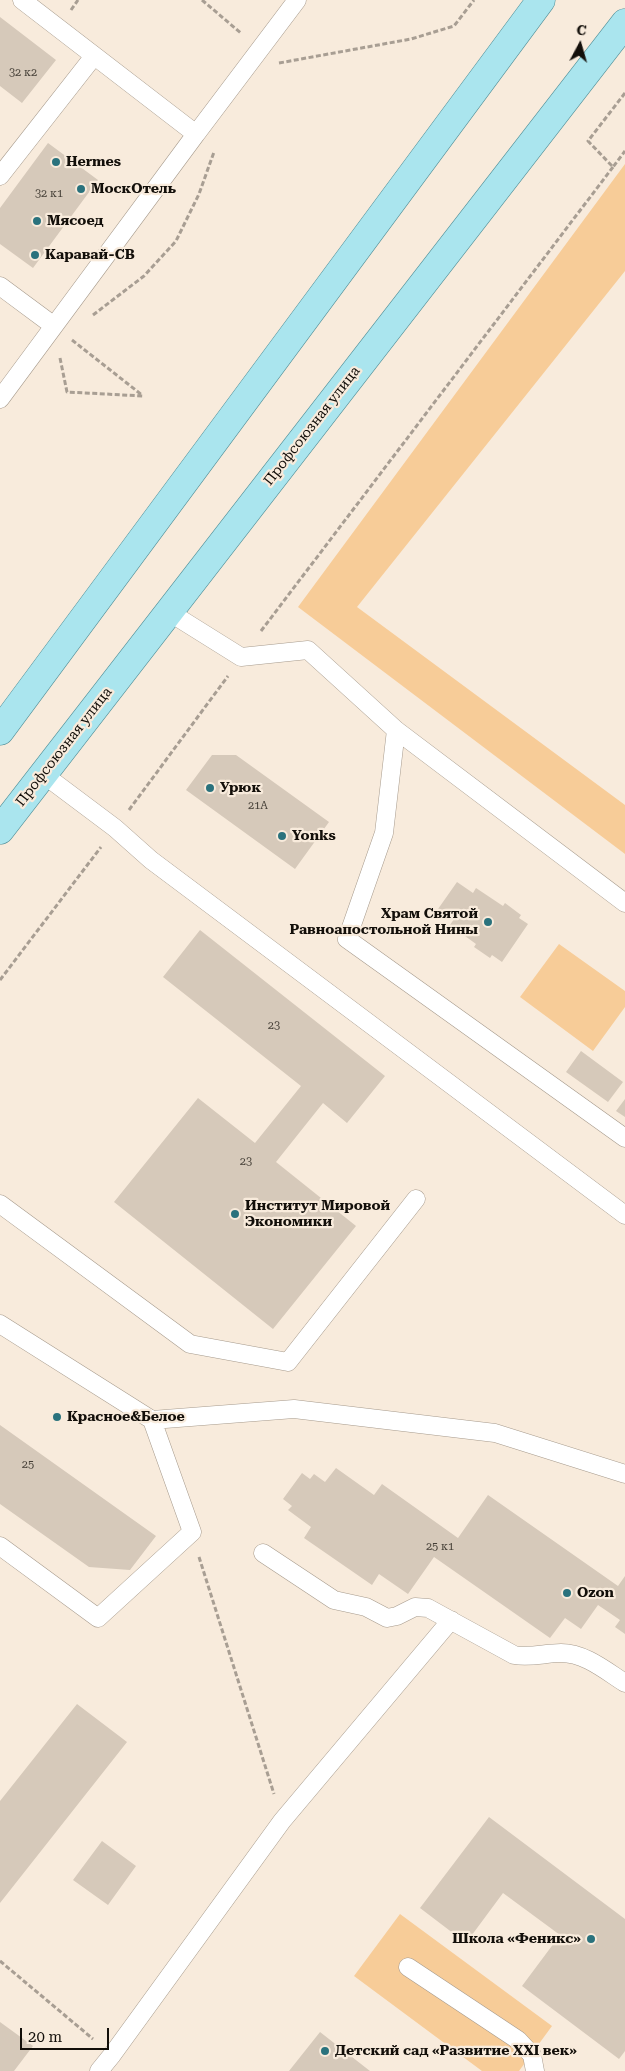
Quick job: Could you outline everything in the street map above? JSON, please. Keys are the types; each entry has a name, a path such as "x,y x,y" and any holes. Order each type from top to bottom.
{"main road":[{"path":"0,731 541,0"},
{"name":"Профсоюзная улица","path":"0,830 625,23"}],"lane":[{"path":"22,0 94,56 200,128"},
{"path":"0,399 297,0"},
{"path":"0,176 94,56"},
{"path":"0,286 58,320"},
{"path":"169,612 242,657 308,650 396,730 625,903"},
{"path":"396,730 384,833 346,939 625,1138"},
{"path":"43,774 115,828 151,860 625,1215"},
{"path":"0,1204 190,1344 288,1362 416,1199"},
{"path":"0,1324 152,1420 294,1409 495,1433 625,1474"},
{"path":"0,1546 98,1618 192,1532 152,1420"},
{"path":"263,1553 334,1600 366,1608 387,1618 397,1616 415,1607 428,1608 514,1655 527,1658 562,1653 591,1661 625,1683"},
{"path":"99,2071 282,1820 451,1620"},
{"path":"408,1967 518,2040 532,2055 535,2071"}],"path":[{"path":"202,0 260,49"},
{"path":"244,70 411,39 454,26 474,0"},
{"path":"613,168 588,141 625,93"},
{"path":"58,320 95,315 144,276 176,241 199,194 216,147 200,128"},
{"path":"0,980 625,151"},
{"path":"58,320 69,337 143,396 67,392 58,320"},
{"path":"192,1532 282,1820"},
{"path":"0,1961 112,2055"}],"shaded area":[{"path":"625,164 625,271 357,607 625,805 625,854 298,607"},
{"path":"559,944 625,991 625,1007 593,1051 520,997"},
{"path":"400,1914 552,2026 519,2071 482,2071 354,1976"}],"building":[{"path":"0,17 56,60 22,103 0,86"},
{"path":"48,143 98,180 33,268 0,244 0,208"},
{"path":"212,755 236,755 329,822 295,869 186,790"},
{"name":"Храм Святой Равноапостольной Нины","path":"457,882 473,893 476,888 503,906 505,903 521,915 519,918 528,924 502,962 492,955 490,958 474,947 476,944 450,925 454,919 438,909"},
{"name":"Институт Мировой Экономики","path":"200,930 385,1076 347,1123 323,1103 276,1162 356,1226 273,1329 114,1202 198,1098 255,1143 301,1086 163,977"},
{"path":"581,1051 623,1082 608,1102 566,1072"},
{"path":"625,1099 625,1117 616,1111"},
{"path":"0,1425 156,1536 130,1570 89,1567 0,1504"},
{"path":"336,1468 374,1495 382,1484 458,1538 488,1495 618,1586 625,1576 625,1634 615,1627 620,1620 598,1605 581,1629 565,1618 550,1638 434,1557 408,1594 379,1574 372,1585 304,1538 311,1527 288,1510 292,1506 283,1499 302,1473 310,1479 314,1474 325,1482"},
{"path":"77,1704 127,1742 0,1903 0,1801"},
{"name":"Школа «Феникс»","path":"489,1817 625,1919 625,2051 619,2059 522,1986 560,1935 503,1893 466,1943 420,1908"},
{"path":"102,1841 136,1866 108,1905 73,1880"},
{"path":"0,2022 33,2046 14,2071 0,2071"},
{"name":"Детский сад «Развитие XXI век»","path":"320,2032 370,2071 289,2071"}],"place":[{"name":"Hermes","path":"56,162"},
{"name":"МоскOтель","path":"81,189"},
{"name":"Мясоед","path":"37,221"},
{"name":"Каравай-СВ","path":"35,255"},
{"name":"Урюк","path":"210,788"},
{"name":"Yonks","path":"282,836"},
{"name":"Храм Святой Равноапостольной Нины","path":"488,922"},
{"name":"Институт Мировой Экономики","path":"235,1214"},
{"name":"Красное&Белое","path":"57,1417"},
{"name":"Ozon","path":"567,1593"},
{"name":"Школа «Феникс»","path":"591,1939"},
{"name":"Детский сад «Развитие XXI век»","path":"325,2051"}]}
